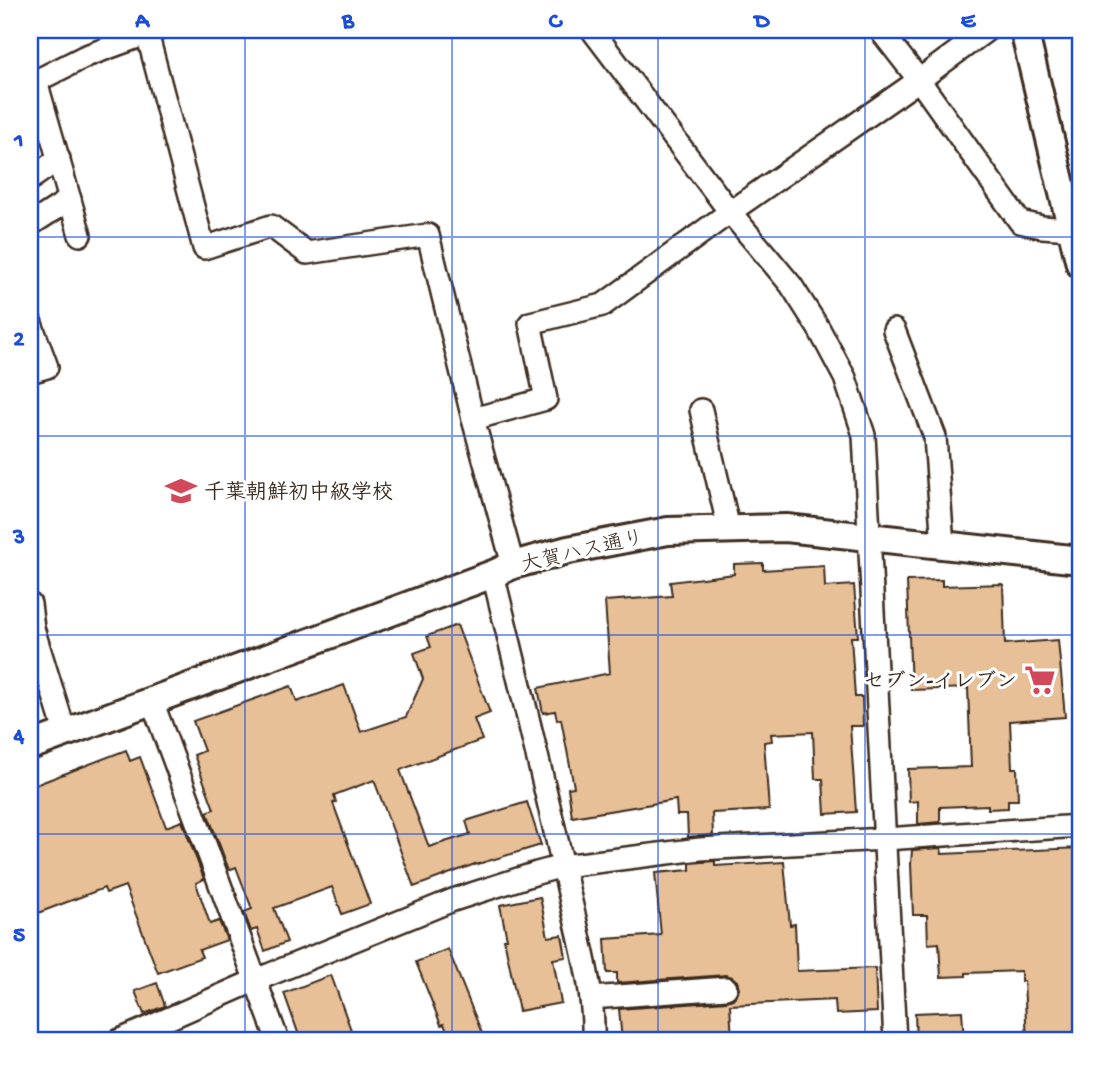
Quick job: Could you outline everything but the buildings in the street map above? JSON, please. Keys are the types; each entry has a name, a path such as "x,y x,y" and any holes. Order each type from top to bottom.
{"street":[{"path":"592,30 730,212 791,285 819,329 845,379 864,435 895,1041"},
{"path":"880,30 1020,222 1071,229"},
{"path":"1024,30 1080,264"},
{"path":"473,419 546,400 530,323 603,305 919,80 982,31"},
{"path":"80,235 59,159 33,83 86,56 143,33 204,248 271,226 307,253 428,234 473,419 591,998 593,1041"},
{"path":"30,179 59,159"},
{"path":"30,225 70,199"},
{"path":"30,321 47,367 30,372"},
{"path":"894,330 935,437 943,545"},
{"path":"701,410 729,529"},
{"name":"大賀ハス通り","path":"30,746 503,569 568,550 668,531 786,528 1080,561"},
{"path":"30,604 33,628 65,732"},
{"path":"152,701 278,1041"},
{"path":"118,1041 256,980 453,900 563,866 700,849 1080,826"},
{"path":"591,998 726,988"}],"place":[{"name":"千葉朝鮮初中級学校","path":"181,491"},
{"name":"セブン-イレブン","path":"1040,680"}]}
